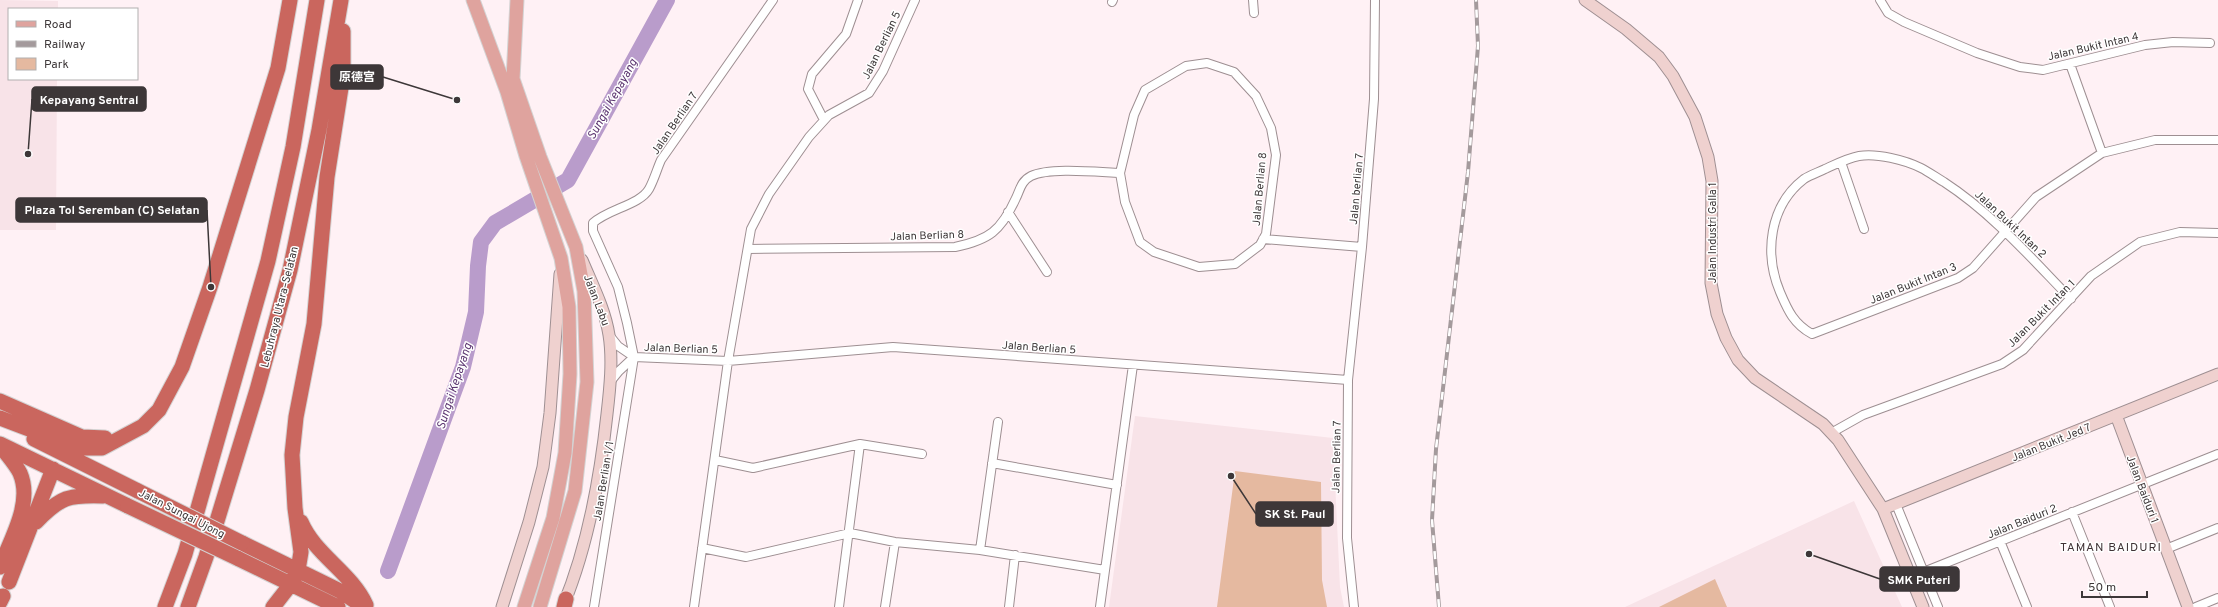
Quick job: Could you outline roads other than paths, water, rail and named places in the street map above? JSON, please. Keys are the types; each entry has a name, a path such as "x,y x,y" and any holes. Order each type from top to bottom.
{"highway":[{"path":"0,419 79,448 102,448 122,439 143,426 159,410 182,366 210,286 278,68 290,0"},
{"name":"Lebuhraya Utara–Selatan","path":"165,607 185,554 268,261 292,147 317,0"},
{"path":"273,607 291,584 298,570 301,552 295,508 292,455 295,424 314,331 327,176 343,75 342,0"},
{"name":"Lebuhraya Utara–Selatan","path":"188,607 206,558 257,390 290,270 319,130 342,0"},
{"path":"0,400 82,437 122,439"},
{"name":"Jalan Sungai Ujong","path":"0,419 59,453 298,570 340,591 363,605"},
{"path":"0,444 19,472 24,496 20,515 0,567"},
{"name":"Jalan Sungai Ujong","path":"0,444 338,607"},
{"path":"9,582 53,469"},
{"path":"30,528 58,501 68,497 108,496"},
{"path":"295,508 309,538 348,581 363,605"},
{"path":"156,607 185,554"}],"main road":[{"path":"473,0 507,92 526,156 556,241 561,258 569,307 570,374 565,453 553,518 524,607"},
{"name":"Jalan Labu","path":"517,0 513,79 540,157 604,314 610,336 610,382 596,491 586,534 564,604"},
{"name":"Jalan Industri Galla 1","path":"1585,0 1626,29 1659,57 1673,76 1695,117 1708,157 1712,181 1712,283 1717,314 1726,338 1738,360 1755,378 1804,411 1831,432 1851,458 1883,509 1923,607"},
{"path":"540,607 575,491 587,382 584,291 576,247"},
{"path":"502,607 529,522 543,467 550,414 561,258"},
{"name":"Jalan Bukit Jed 7","path":"1883,509 2218,374"},
{"name":"Jalan Baiduri 1","path":"2116,415 2188,607"}],"street":[{"name":"Jalan Berlian 7","path":"634,357 628,323 618,287 593,231 593,223 601,216 642,197 649,190 661,160 773,0"},
{"path":"824,120 808,89 812,74 846,34 858,0"},
{"name":"Jalan Berlian 5","path":"728,361 751,229 769,194 809,137 824,120 829,115 869,93 883,71 915,0"},
{"path":"1253,0 1254,13"},
{"name":"Jalan berlian 7","path":"1348,380 1362,247 1374,99 1374,0"},
{"name":"Jalan Bukit Intan 4","path":"1880,0 1888,13 1904,22 1977,53 2020,67 2043,70 2145,45 2174,42 2210,43"},
{"name":"Jalan Berlian 8","path":"1207,63 1234,72 1256,96 1271,128 1276,155 1266,234 1260,245 1235,264 1199,267 1154,252 1140,242 1125,202 1120,173 1134,115 1145,90 1186,66 1207,63"},
{"path":"2070,64 2102,153"},
{"name":"Jalan Bukit Intan 3","path":"1812,334 1958,278 1973,268 2036,197 2102,153 2155,140 2218,140"},
{"name":"Jalan Bukit Intan 2","path":"1812,334 1800,328 1789,314 1774,279 1770,249 1775,221 1786,197 1804,179 1841,162 1860,156 1898,159 1922,168 1964,195 2005,231 2071,299"},
{"path":"1841,162 1864,229"},
{"name":"Jalan Berlian 8","path":"748,249 955,247 976,243 998,230 1021,183 1031,176 1057,172 1120,173"},
{"path":"1008,212 1047,272"},
{"name":"Jalan Bukit Intan 1","path":"1831,432 1863,415 2002,364 2023,350 2091,276 2140,242 2161,235 2180,232 2218,233"},
{"name":"Jalan Berlian 8","path":"1263,239 1362,247"},
{"name":"Jalan Berlian 5","path":"610,336 618,346 634,357 728,361 893,347 1348,380"},
{"name":"Jalan Berlian 5","path":"610,382 634,357"},
{"name":"Jalan Berlian 1/1","path":"594,607 634,357"},
{"path":"694,607 728,361"},
{"path":"1100,607 1133,365"},
{"name":"Jalan Berlian 7","path":"1348,380 1347,538 1354,607"},
{"path":"980,550 998,422"},
{"path":"714,460 753,468 860,444 922,454"},
{"path":"839,607 850,533 860,444"},
{"name":"Jalan Baiduri 2","path":"1911,578 2218,454"},
{"path":"992,463 1117,485"},
{"path":"1896,504 1938,607"},
{"path":"2072,512 2110,607"},
{"path":"2166,549 2218,528"},
{"path":"702,548 746,557 850,533 895,542 980,550 1105,570"},
{"path":"885,607 895,542"},
{"path":"2000,542 2027,607"},
{"path":"1009,607 1015,555"},
{"path":"2196,607 2218,598"}],"waterway":[{"name":"Sungai Kepayang","path":"388,571 463,367 476,312 478,266 481,242 495,223 568,180 667,0"}],"railway":[{"path":"1439,607 1432,520 1436,449 1468,172 1478,46 1476,0"}],"place":[{"name":"原德宫","path":"457,100"},
{"name":"Kepayang Sentral","path":"28,154"},
{"name":"Plaza Tol Seremban (C) Selatan","path":"211,287"},
{"name":"SK St. Paul","path":"1231,476"},
{"name":"SMK Puteri","path":"1809,554"}],"district":[{"name":"TAMAN BAIDURI","path":"2111,547"}]}
